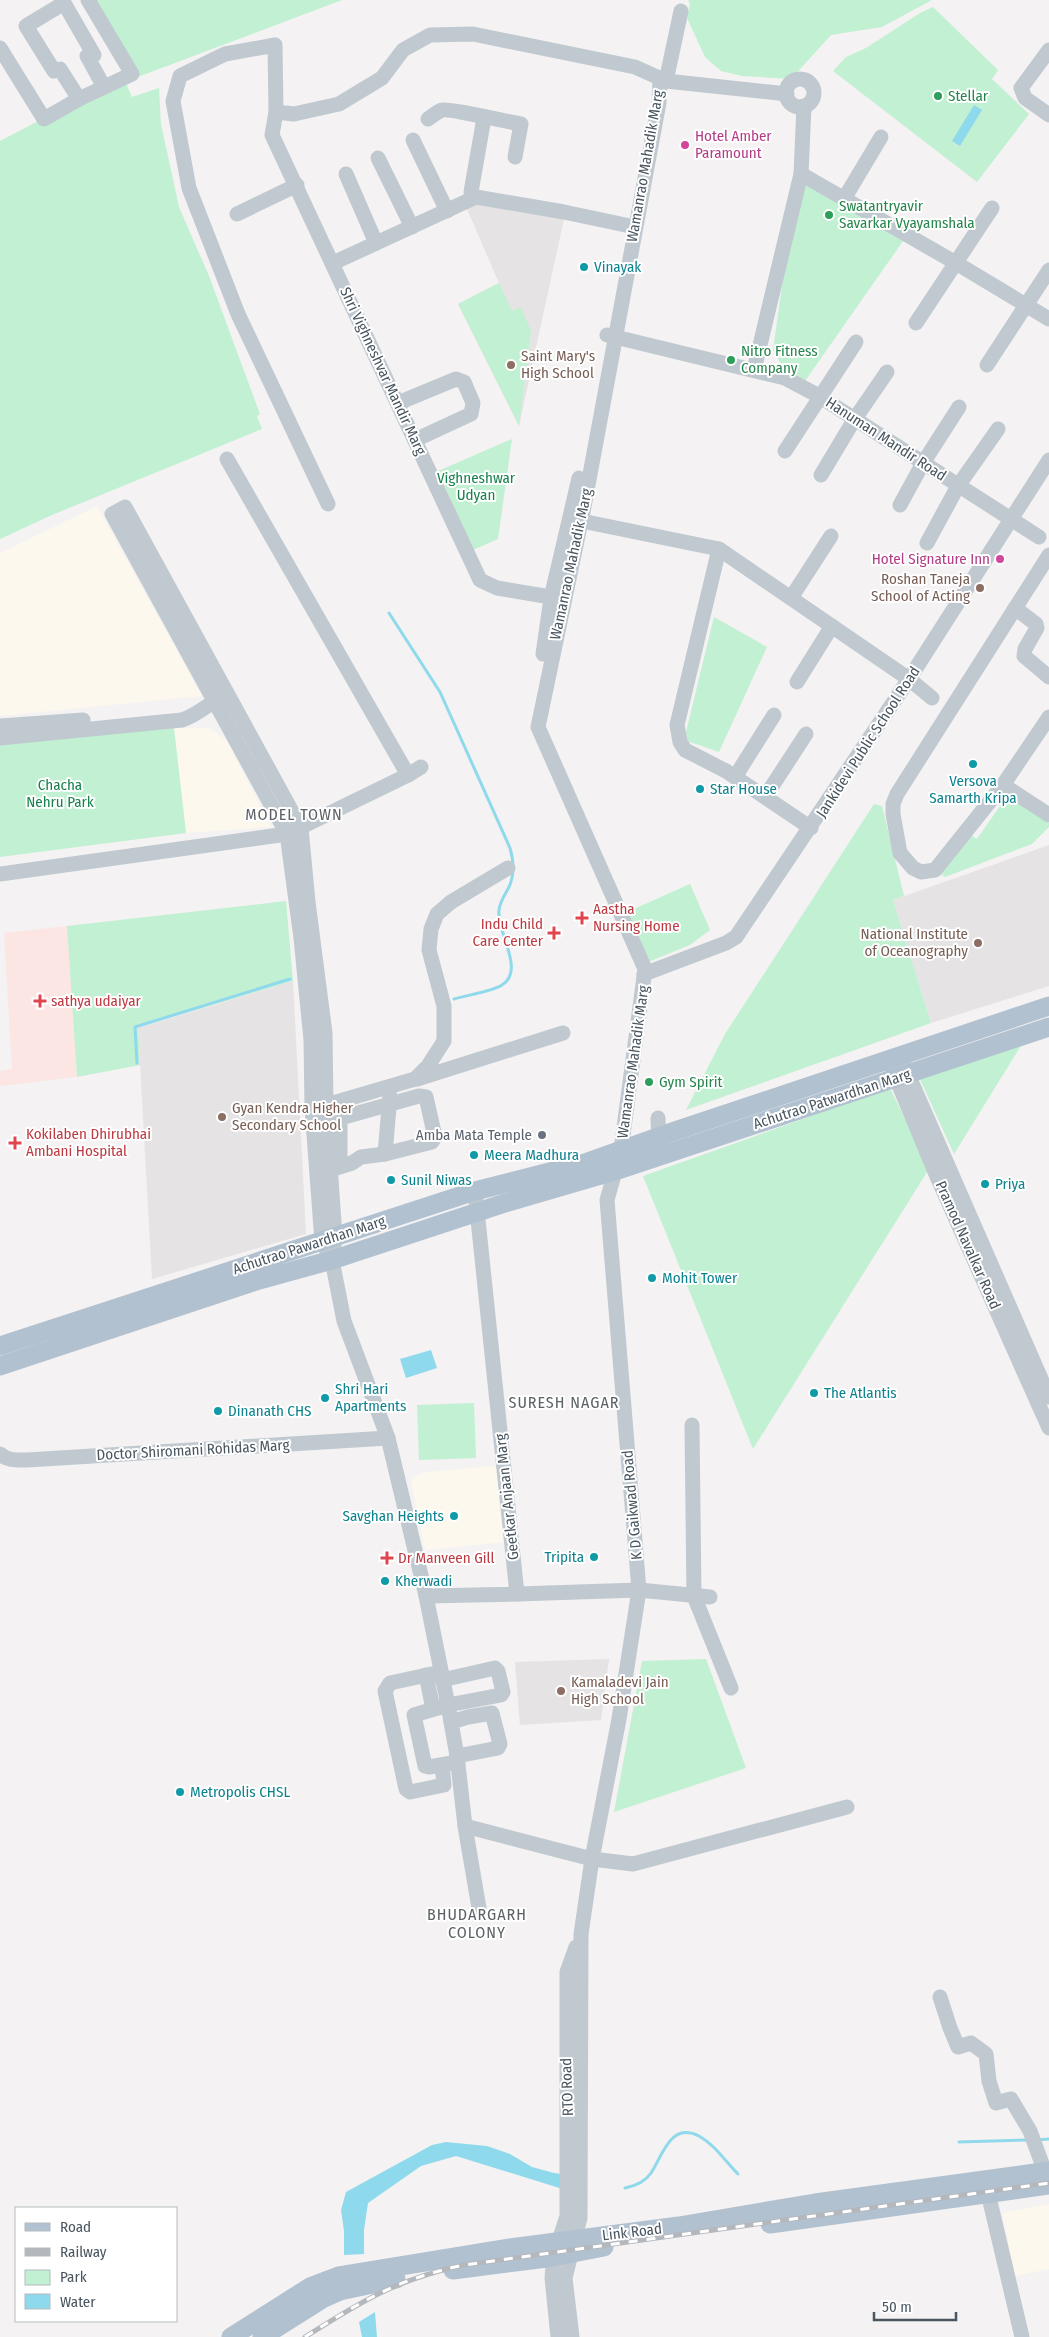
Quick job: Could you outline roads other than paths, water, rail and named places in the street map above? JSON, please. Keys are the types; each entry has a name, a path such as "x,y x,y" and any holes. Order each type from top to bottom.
{"main road":[{"name":"Achutrao Patwardhan Marg","path":"899,1067 1049,1006"},
{"name":"Achutrao Patwardhan Marg","path":"614,1171 659,1146 899,1067 1049,1027"},
{"name":"Achutrao Patwardhan Marg","path":"621,1150 659,1146"},
{"name":"Achutrao Pawardhan Marg","path":"0,1346 475,1191 585,1163 621,1150"},
{"name":"Achutrao Pawardhan Marg","path":"0,1366 259,1280 332,1260 614,1171"},
{"name":"Link Road","path":"262,2337 306,2308 340,2291 415,2274 815,2203 1048,2176"},
{"name":"Link Road","path":"231,2337 310,2287 339,2276 510,2248 565,2248 988,2193 1048,2176"}],"street":[{"path":"0,48 44,119 79,99 132,74 88,0"},
{"path":"79,99 60,69 54,71 26,26 64,3 90,44 94,55 87,56 104,87"},
{"name":"Wamanrao Mahadik Marg","path":"621,1150 644,974 531,730 557,598 576,520 631,226 652,96 663,80 681,11"},
{"path":"276,112 294,114 339,104 382,78 403,50 430,35 473,34 635,67 663,80 787,94"},
{"name":"Shri Vighneshvar Mandir Marg","path":"328,504 238,314 189,188 173,102 180,76 225,54 275,44 276,112 272,136 288,166 480,580 497,588 557,598"},
{"path":"1049,50 1021,88 1025,98 1049,115"},
{"path":"800,79 807,81 813,88 814,94 809,103 804,106 791,103 787,94 791,82 800,79"},
{"path":"754,370 801,174 804,106"},
{"path":"428,119 442,110 454,110 484,118 521,124 515,157"},
{"path":"474,198 471,192 484,118"},
{"path":"844,199 881,137"},
{"path":"413,140 447,211"},
{"path":"378,158 412,227"},
{"path":"346,174 376,243"},
{"path":"801,174 956,262 1049,319"},
{"path":"237,214 296,186"},
{"path":"333,264 474,198 564,212 631,226"},
{"path":"916,323 992,208"},
{"path":"987,365 1049,270"},
{"name":"Hanuman Mandir Road","path":"611,336 785,378 819,396 854,420 875,441 901,458 923,463 1039,537"},
{"path":"785,451 819,396 856,342"},
{"path":"821,475 886,372"},
{"path":"398,403 456,379 464,382 474,403 471,414 415,440"},
{"path":"900,505 923,463 959,407"},
{"path":"927,543 958,486 998,429"},
{"path":"0,874 287,834 414,771 227,459"},
{"name":"Jankidevi Public School Road","path":"644,974 736,937 811,828 909,679 1012,521 1049,460"},
{"path":"335,1168 319,1107 325,1033 308,902 301,828 126,507 112,514 209,704 287,834 301,938 319,1107 332,1260 344,1321 388,1438 426,1596 448,1705 456,1721 461,1757 465,1826 480,1914"},
{"path":"576,520 719,549 909,679 932,698"},
{"path":"791,598 831,536"},
{"path":"719,549 677,725 678,733 685,750 735,777 811,828"},
{"path":"1049,555 895,799 893,814 900,854 904,860 921,872 936,870 1002,785 1043,740 1049,717"},
{"path":"1015,608 1036,624 1037,628 1025,649 1024,656 1049,677"},
{"path":"797,682 832,626"},
{"path":"0,738 182,720 196,716 209,704 229,693"},
{"path":"0,726 171,712 209,704"},
{"path":"735,777 774,715"},
{"path":"764,796 806,734"},
{"path":"1002,785 1049,815"},
{"path":"415,1079 428,1066 444,1041 444,1006 429,950 431,929 437,914 451,902 508,868"},
{"path":"319,1107 563,1033"},
{"name":"Pramod Navalkar Road","path":"899,1067 1049,1397"},
{"name":"Pramod Navalkar Road","path":"899,1067 938,1179 1049,1428"},
{"path":"385,1154 391,1086"},
{"path":"329,1239 335,1168 340,1121 344,1117 419,1096 426,1097 435,1137 432,1142 385,1154 362,1157 352,1164 335,1168"},
{"path":"658,1118 659,1146"},
{"name":"K D Gaikwad Road","path":"592,1859 619,1719 639,1590 607,1200 621,1150"},
{"name":"Geetkar Anjaan Marg","path":"475,1191 516,1594"},
{"path":"692,1426 694,1596 730,1688"},
{"name":"Doctor Shiromani Rohidas Marg","path":"0,1454 5,1458 15,1460 388,1438"},
{"path":"426,1596 639,1590 710,1596"},
{"path":"442,1765 444,1785 408,1791 385,1688 390,1683 426,1675 458,1676 497,1669 503,1692 502,1695 448,1705 414,1715 425,1766 442,1765 461,1757 498,1748 500,1744 492,1713 456,1721"},
{"path":"426,1675 433,1709"},
{"path":"458,1676 464,1703"},
{"path":"396,1743 419,1738"},
{"path":"465,1826 592,1859 633,1864 846,1807"},
{"name":"RTO Road","path":"565,2248 567,2216 566,1972 581,1934 592,1859"},
{"path":"940,1998 958,2047 971,2043 986,2054 989,2081 996,2103 1011,2099 1034,2142 1048,2176"},
{"path":"988,2193 1022,2337"},
{"path":"558,2337 552,2278 565,2248"},
{"path":"565,2248 565,2278 572,2337"}],"water":[{"path":"974,105 982,110 960,146 952,141"},
{"path":"431,1350 437,1368 406,1378 400,1359"},
{"path":"446,2142 487,2146 510,2154 532,2167 570,2175 569,2191 456,2156 421,2166 368,2203 364,2230 364,2254 344,2255 344,2231 341,2210 346,2192 432,2145"},
{"path":"375,2312 377,2337 362,2337 359,2322"}],"waterway":[{"path":"389,613 440,692 510,848 512,858 512,879 499,910 499,919 511,960 509,978 502,985 492,990 454,999"},
{"path":"137,1063 135,1027 290,979"},
{"path":"625,2188 636,2185 646,2179 668,2143 681,2133 689,2133 705,2140 738,2174"},
{"path":"1037,2140 1049,2139"},
{"path":"959,2142 1028,2140"}],"railway":[{"path":"305,2337 363,2302 399,2284 464,2265 1049,2183"}],"place":[{"name":"Stellar","path":"938,96"},
{"name":"Hotel Amber Paramount","path":"685,145"},
{"name":"Swatantryavir Savarkar Vyayamshala","path":"829,215"},
{"name":"Vinayak","path":"584,267"},
{"name":"Nitro Fitness Company","path":"731,360"},
{"name":"Saint Mary's High School","path":"511,365"},
{"name":"Hotel Signature Inn","path":"1000,559"},
{"name":"Roshan Taneja School of Acting","path":"980,588"},
{"name":"Versova Samarth Kripa","path":"973,764"},
{"name":"Star House","path":"700,789"},
{"name":"Aastha Nursing Home","path":"582,918"},
{"name":"Indu Child Care Center","path":"554,933"},
{"name":"National Institute of Oceanography","path":"978,943"},
{"name":"sathya udaiyar","path":"40,1001"},
{"name":"Gym Spirit","path":"649,1082"},
{"name":"Gyan Kendra Higher Secondary School","path":"222,1117"},
{"name":"Amba Mata Temple","path":"542,1135"},
{"name":"Kokilaben Dhirubhai Ambani Hospital","path":"15,1143"},
{"name":"Meera Madhura","path":"474,1155"},
{"name":"Sunil Niwas","path":"391,1180"},
{"name":"Priya","path":"985,1184"},
{"name":"Mohit Tower","path":"652,1278"},
{"name":"The Atlantis","path":"814,1393"},
{"name":"Shri Hari Apartments","path":"325,1398"},
{"name":"Dinanath CHS","path":"218,1411"},
{"name":"Savghan Heights","path":"454,1516"},
{"name":"Tripita","path":"594,1557"},
{"name":"Dr Manveen Gill","path":"387,1558"},
{"name":"Kherwadi","path":"385,1581"},
{"name":"Kamaladevi Jain High School","path":"561,1691"},
{"name":"Metropolis CHSL","path":"180,1792"}],"district":[{"name":"MODEL TOWN","path":"294,814"},
{"name":"SURESH NAGAR","path":"564,1402"},
{"name":"BHUDARGARH COLONY","path":"477,1923"}],"park label":[{"name":"Vighneshwar Udyan","path":"476,486"},
{"name":"Chacha Nehru Park","path":"60,794"}]}
